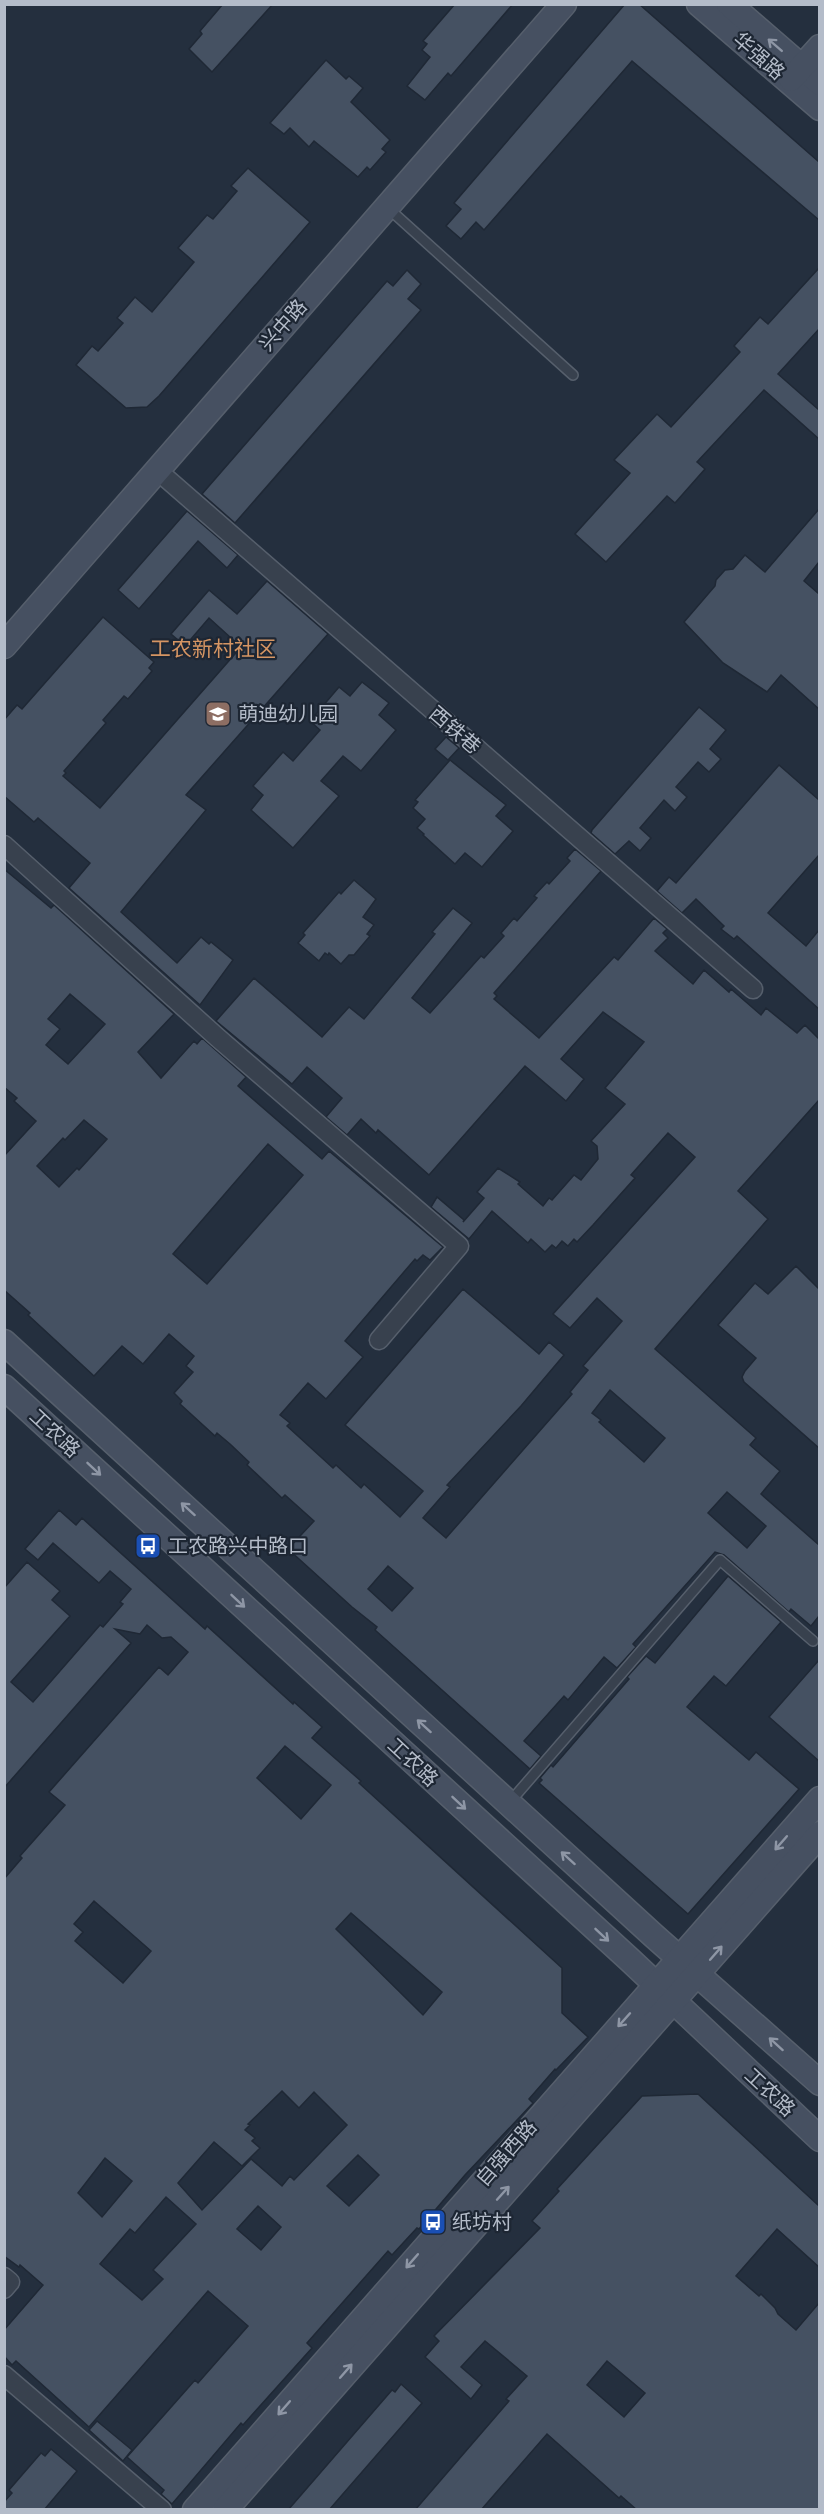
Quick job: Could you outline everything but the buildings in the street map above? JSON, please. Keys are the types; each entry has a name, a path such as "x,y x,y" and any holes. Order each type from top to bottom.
{"main road":[{"name":"兴中路","path":"4,646 564,4"},
{"name":"华强路","path":"699,4 803,78"},
{"name":"华强路","path":"729,4 803,78 819,108"},
{"path":"803,78 819,47"},
{"name":"工农路","path":"4,1342 508,1803 819,2083"},
{"name":"工农路","path":"4,1387 656,1984 819,2139"},
{"name":"自强西路","path":"225,2510 674,2001 689,1967 819,1799"},
{"name":"自强西路","path":"195,2510 656,1984 689,1967 819,1834"}],"street":[{"name":"西铁巷","path":"158,471 753,989"},
{"path":"4,844 218,1038 459,1246 379,1340"},
{"path":"4,2277 10,2282 4,2289"},
{"path":"4,2375 162,2510"}],"lane":[{"path":"386,206 573,375"},
{"path":"508,1803 720,1560 813,1641"}],"place":[{"name":"萌迪幼儿园","path":"218,714"},
{"name":"工农路兴中路口","path":"148,1546"},
{"name":"纸坊村","path":"433,2222"}],"district":[{"name":"工农新村社区","path":"213,649"}]}
